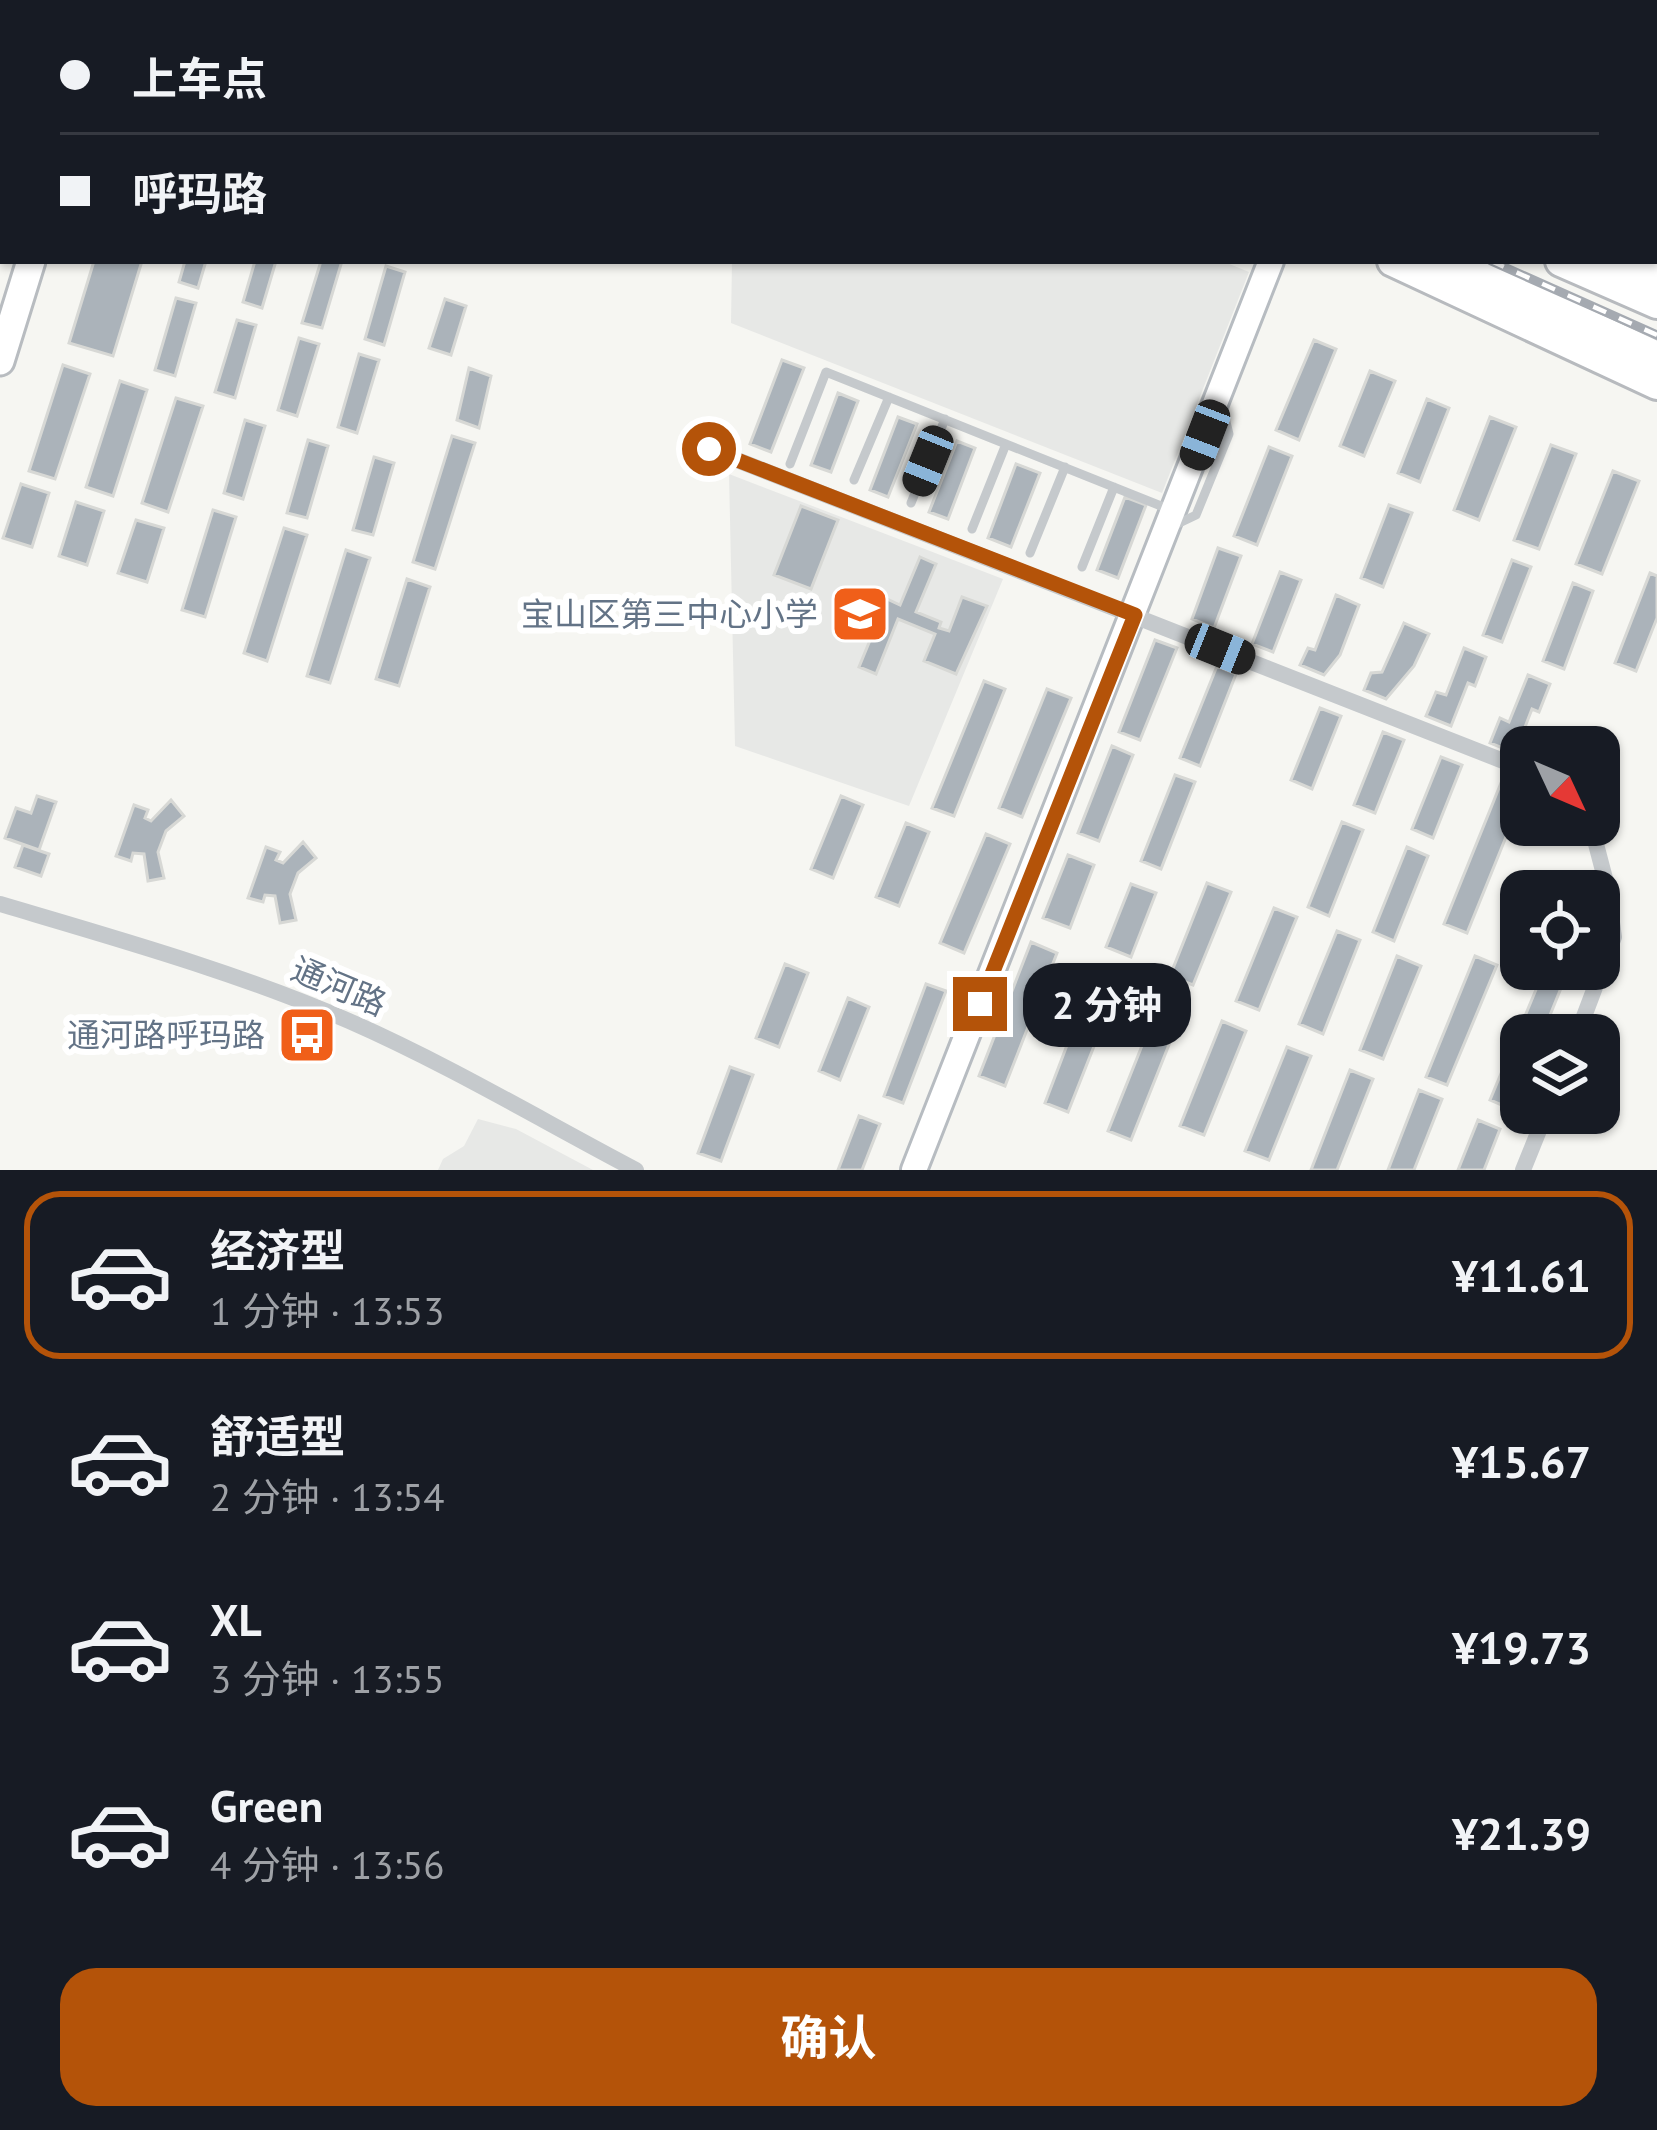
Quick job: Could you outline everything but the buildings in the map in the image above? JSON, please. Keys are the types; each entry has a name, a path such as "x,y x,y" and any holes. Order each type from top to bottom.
{"highway":[{"path":"1399,264 1657,384"},
{"path":"1456,264 1657,357"},
{"path":"1568,264 1657,303"}],"main road":[{"path":"0,361 30,264"},
{"path":"1478,264 1657,344"}],"street":[{"path":"914,1170 1270,264"},
{"path":"709,449 1500,760"},
{"path":"1585,1014 1614,937 1597,846"},
{"name":"通河路","path":"0,904 205,965 334,1015 636,1170"},
{"path":"1523,1170 1538,1134"}],"lane":[{"path":"790,464 826,371 1114,487 1173,519"},
{"path":"854,480 889,397"},
{"path":"911,503 945,419"},
{"path":"972,529 1006,444"},
{"path":"1030,553 1065,467"},
{"path":"1082,567 1114,487"}],"shaded area":[{"path":"732,264 1229,264 1249,272 1162,493 731,323"},
{"name":"宝山区第三中心小学","path":"729,474 1003,579 909,806 735,746"},
{"path":"478,1119 516,1129 593,1170 438,1170 443,1159 464,1146"}],"railway":[{"path":"1498,264 1657,335"}],"place":[{"name":"宝山区第三中心小学","path":"860,614"},
{"name":"通河路呼玛路","path":"307,1035"}],"route":[{"path":"709,449 1135,615 980,1004"}]}
